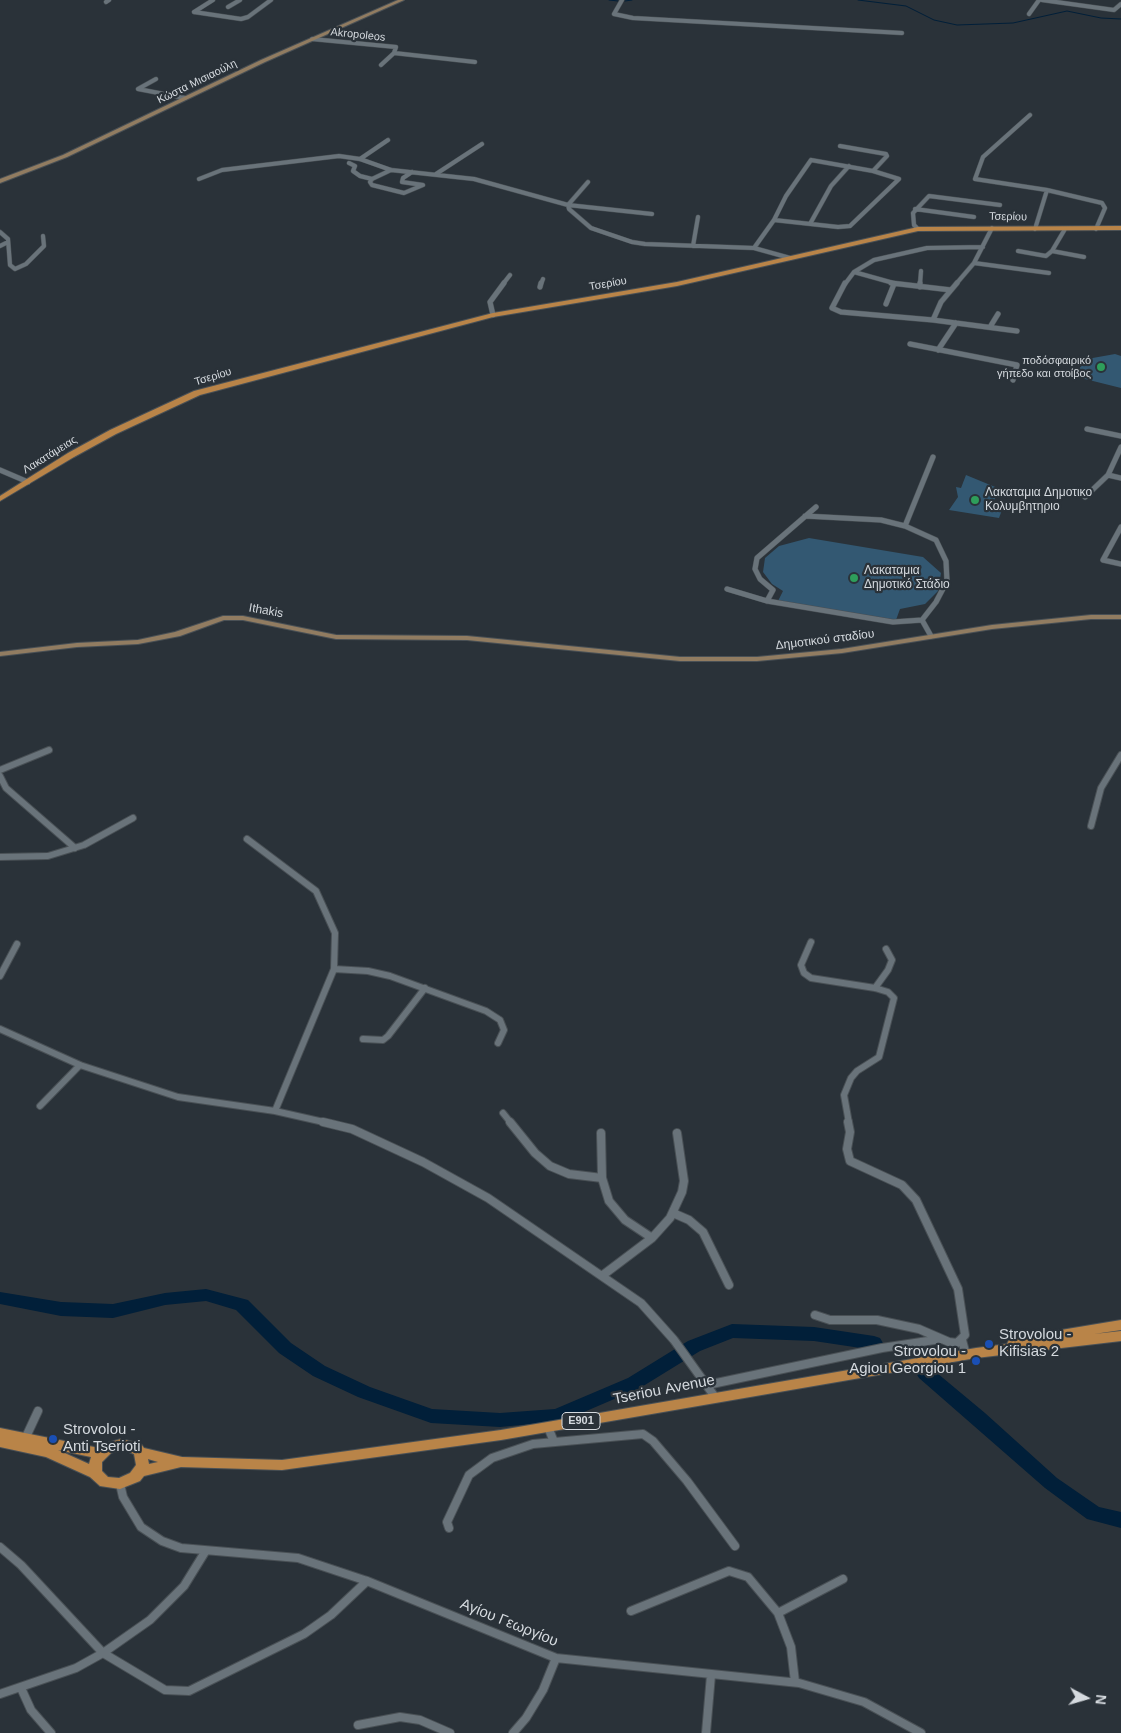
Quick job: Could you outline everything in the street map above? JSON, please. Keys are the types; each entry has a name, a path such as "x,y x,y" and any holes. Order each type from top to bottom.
{"main road":[{"name":"Κώστα Μισιαούλη","path":"0,181 65,156 185,98 400,0"},
{"name":"Τσερίου","path":"113,432 172,403 210,388 493,314 677,284 918,229 1121,228"},
{"name":"Λακατάμειας","path":"0,499 52,466 113,432"},
{"name":"Δημοτικού σταδίου","path":"531,645 680,659 757,659 842,651 931,636 1028,623 1121,617"},
{"name":"Ithakis","path":"0,654 77,644 138,642 177,634 223,618 243,618 336,637 467,638 531,645"},
{"path":"971,1354 1028,1339 1121,1325"},
{"name":"Tseriou Avenue","path":"140,1452 182,1462 282,1465 548,1427 971,1354 1121,1336"},
{"path":"0,1433 100,1454 96,1460 95,1473"},
{"path":"0,1442 48,1452 95,1473 105,1482 120,1484"},
{"name":"E901","path":"100,1454 106,1449 121,1444 136,1448 140,1452"},
{"path":"140,1452 143,1465 140,1471"},
{"name":"Tseriou Avenue","path":"140,1471 182,1462"},
{"name":"E901","path":"120,1484 135,1477 140,1471"}],"street":[{"path":"213,0 194,12 241,19 248,18 271,0"},
{"path":"228,7 240,0"},
{"path":"622,0 614,14 633,18 902,33"},
{"path":"1029,14 1040,0 1114,10 1121,4"},
{"name":"Akropoleos","path":"312,39 396,48 394,53 381,65"},
{"name":"Akropoleos","path":"394,53 475,62"},
{"path":"156,79 138,89 185,98"},
{"path":"1030,116 983,157 975,179 1047,190 1105,205 1096,229"},
{"path":"360,159 388,140"},
{"path":"436,174 482,144"},
{"path":"840,146 886,154 887,156 872,171"},
{"path":"199,179 222,170 339,156 360,159 391,170 436,174 487,182 568,205 652,214"},
{"path":"754,248 774,220 786,196 811,160 872,171 896,177 899,180 850,226 774,220"},
{"path":"349,163 355,166 353,171 360,176 372,179 391,170"},
{"path":"810,224 831,186 849,166"},
{"path":"372,179 370,182 372,185 404,193 422,185 402,182 403,178 412,172"},
{"path":"568,205 588,182"},
{"path":"1034,229 1047,190"},
{"path":"918,229 914,225 915,209 931,196 1000,205"},
{"path":"568,205 569,209 592,228 632,242 754,248 790,258"},
{"path":"915,209 974,217"},
{"path":"693,246 698,217"},
{"path":"933,320 941,302 974,263 992,228"},
{"path":"1018,251 1046,256 1052,251 1065,229"},
{"path":"0,232 6,234 10,265 15,268 26,264 44,246 43,236"},
{"path":"0,246 8,242"},
{"path":"983,247 950,246 908,251 880,258 854,272 834,302 834,310 1017,331"},
{"path":"1052,251 1084,257"},
{"path":"974,263 1049,273"},
{"path":"920,287 921,271"},
{"path":"854,272 894,284 951,290"},
{"path":"493,314 490,302 510,275"},
{"path":"540,287 543,279"},
{"path":"886,304 894,284"},
{"path":"990,327 998,314"},
{"path":"938,350 956,323"},
{"path":"910,344 1016,365 1018,368 1013,380"},
{"path":"1087,429 1121,436"},
{"path":"1085,497 1108,475 1121,447"},
{"path":"905,526 933,457"},
{"path":"0,470 28,482"},
{"path":"1108,475 1121,478"},
{"path":"768,601 773,590 760,579 755,569 757,558 816,507"},
{"path":"727,589 768,601 893,622 922,620 936,602 947,581 946,561 936,540 905,526 854,517 805,516"},
{"path":"1121,527 1103,560 1121,564"},
{"path":"922,620 931,636"},
{"path":"0,770 49,750"},
{"path":"1091,826 1101,788 1121,755"},
{"path":"0,776 3,789 75,848"},
{"path":"0,857 48,856 75,848 133,818"},
{"path":"247,839 304,880 316,892 335,933 334,969 275,1112"},
{"path":"811,942 801,965 804,973 811,978 875,988 888,992 894,998 878,1057 870,1065 857,1071 851,1078 844,1095 850,1132 847,1149 850,1161 902,1185 916,1200 958,1289 965,1326 965,1335 962,1340"},
{"path":"0,976 17,944"},
{"path":"875,988 888,970 892,960 886,949"},
{"path":"334,969 368,971 424,988 486,1011 500,1020 504,1030 498,1042"},
{"path":"364,1039 383,1040 388,1036 424,988"},
{"path":"0,1029 80,1065 178,1097 275,1112 352,1129 390,1145 488,1198 603,1275 641,1303 690,1360 715,1397"},
{"path":"40,1106 80,1065"},
{"path":"503,1113 535,1154 550,1166 569,1174 602,1178"},
{"path":"603,1275 652,1238 673,1213 682,1192 684,1181 677,1133"},
{"path":"601,1134 602,1178 609,1201 625,1220 652,1238"},
{"path":"673,1213 689,1220 703,1232 729,1286"},
{"path":"815,1315 830,1320 877,1320 919,1329 949,1342 962,1340"},
{"path":"707,1384 882,1348 942,1339"},
{"path":"962,1340 971,1354"},
{"path":"25,1439 38,1411"},
{"path":"548,1427 554,1442"},
{"path":"449,1528 447,1522 469,1475 492,1458 533,1444 643,1434 653,1441 681,1474 735,1546"},
{"name":"Αγίου Γεωργίου","path":"120,1484 122,1498 141,1527 162,1541 181,1548 205,1552 257,1553 298,1558 367,1581 556,1658 795,1682 864,1702 921,1733"},
{"path":"0,1547 22,1565 103,1653 165,1690 189,1691 304,1634 331,1615 367,1581"},
{"path":"0,1694 76,1668 103,1653 150,1620 184,1586 205,1552"},
{"path":"631,1611 729,1571 748,1577 778,1613 791,1647 795,1682"},
{"path":"778,1613 843,1579"},
{"path":"513,1733 526,1718 543,1690 556,1658"},
{"path":"706,1733 711,1675"},
{"path":"21,1688 31,1710 51,1733"},
{"path":"358,1725 400,1717 420,1720 450,1733"}],"shaded area":[{"name":"ποδόσφαιρικό γήπεδο και στοίβος","path":"1115,354 1121,356 1121,388 1073,376 1087,359"},
{"name":"Λακαταμια Δημοτικο Κολυμβητηριο","path":"966,475 1000,489 992,504 1002,510 999,518 949,510 958,497 956,487 961,488"},
{"name":"Λακαταμια Δημοτικό Στάδιο","path":"809,538 923,557 941,573 938,591 925,604 900,609 896,620 778,601 783,591 772,584 763,572 765,558 779,546"}],"waterway":[{"path":"609,0 618,1"},
{"path":"625,1 632,0"},
{"path":"858,0 906,6 934,20 957,25 1013,23 1067,11 1101,18 1121,19"},
{"path":"0,1298 61,1309 113,1311 165,1299 206,1295 242,1305 285,1348 319,1371 364,1392 431,1416 500,1420 557,1416 634,1383 694,1346 732,1331 814,1334 874,1343"},
{"path":"925,1373 979,1418 1051,1483 1094,1514 1121,1520"}],"place":[{"name":"ποδόσφαιρικό γήπεδο και στοίβος","path":"1101,367"},
{"name":"Λακαταμια Δημοτικο Κολυμβητηριο","path":"975,500"},
{"name":"Λακαταμια Δημοτικό Στάδιο","path":"854,578"},
{"name":"Strovolou - Kifisias 2","path":"989,1344"},
{"name":"Strovolou - Agiou Georgiou 1","path":"976,1361"},
{"name":"Strovolou - Anti Tserioti","path":"53,1439"}]}
